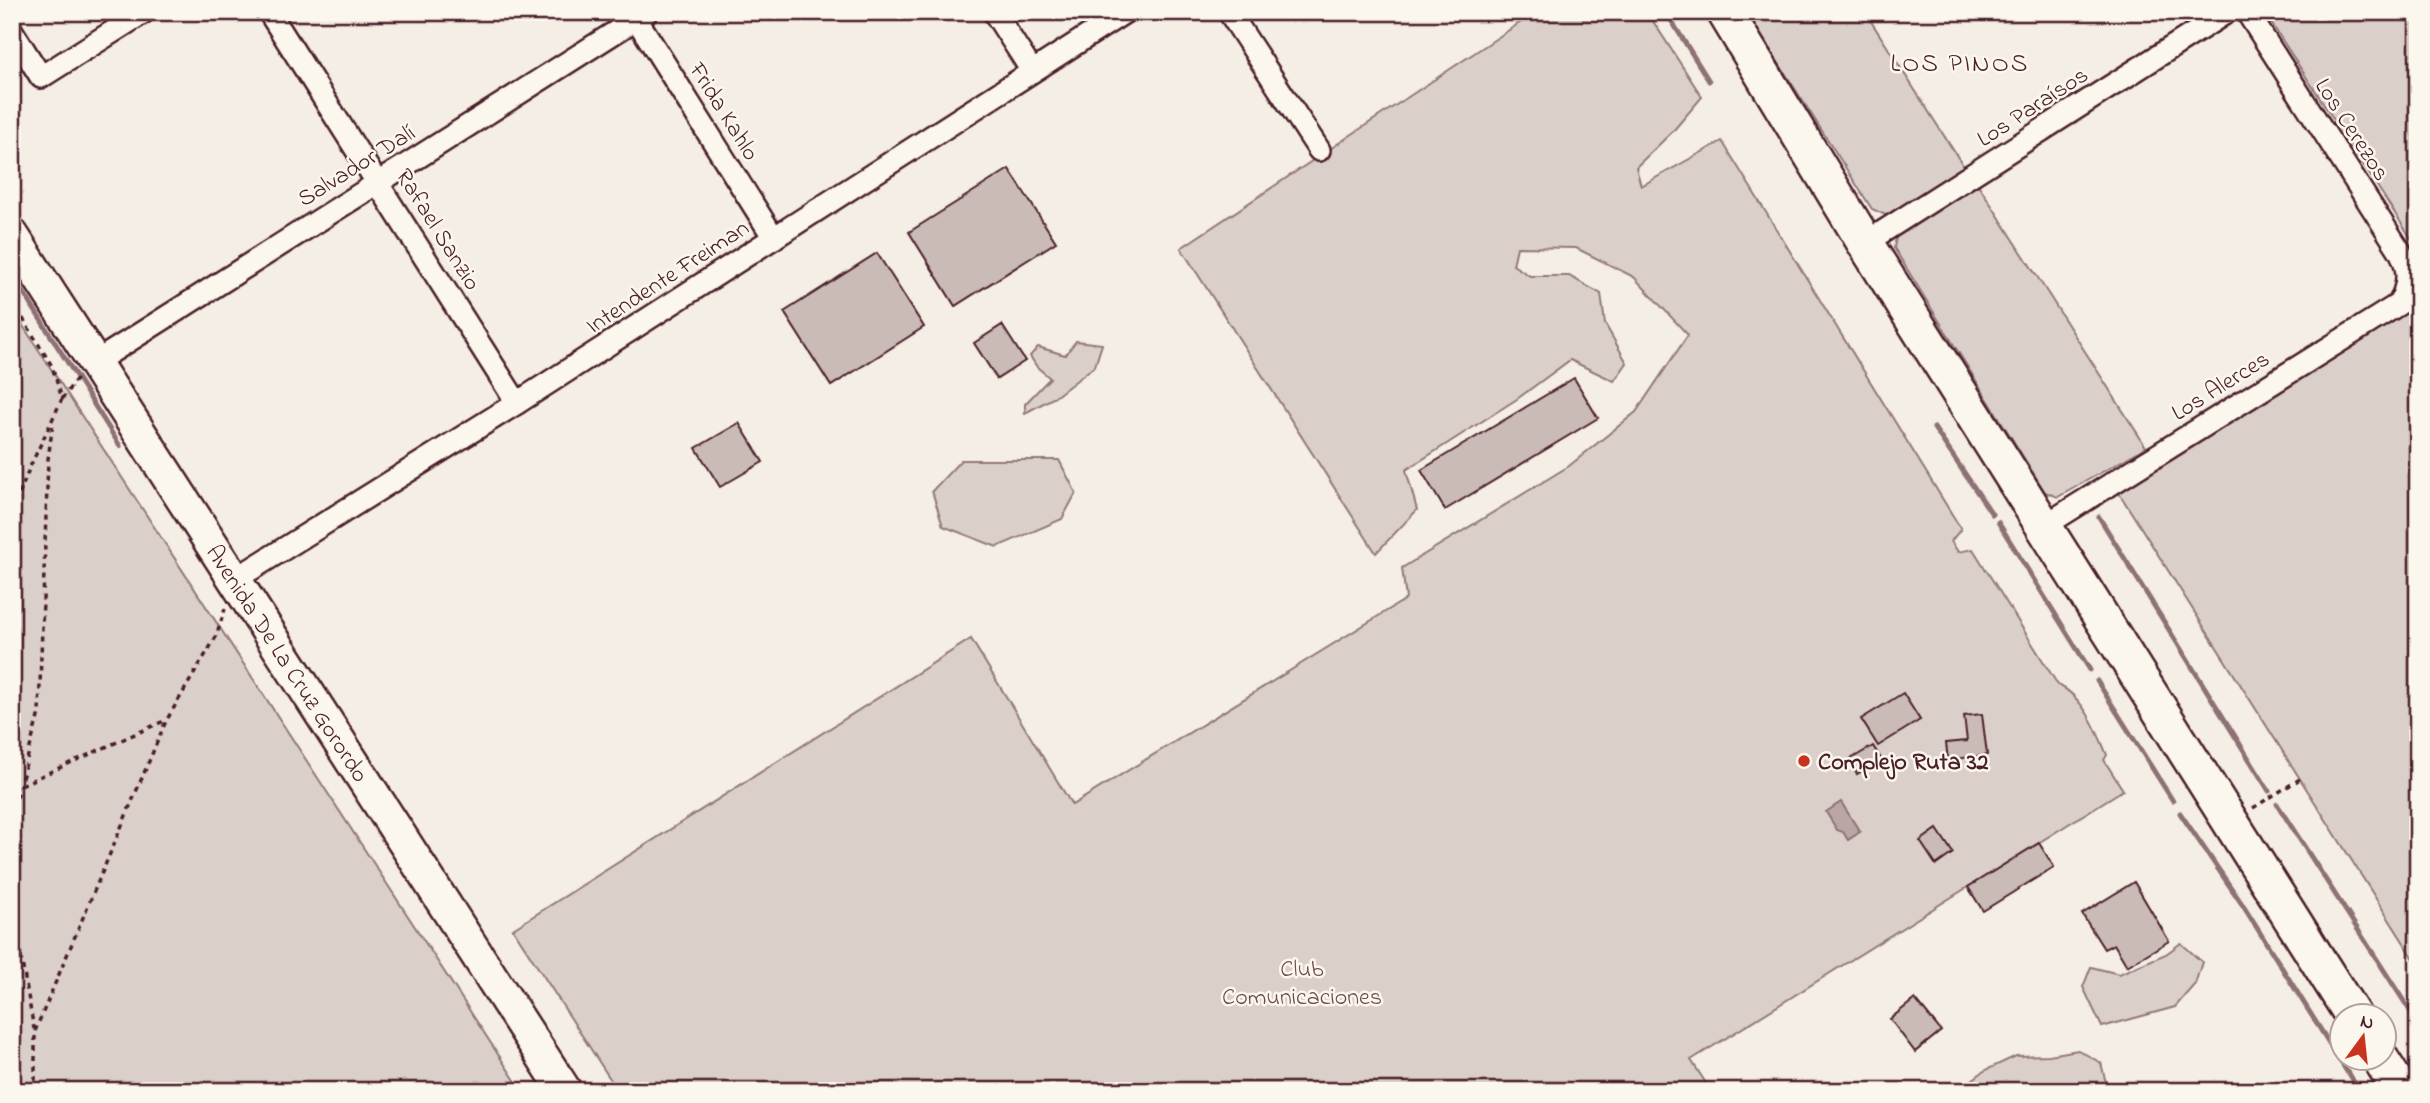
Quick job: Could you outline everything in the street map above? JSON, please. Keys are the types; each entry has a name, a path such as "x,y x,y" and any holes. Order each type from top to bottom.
{"main road":[{"path":"1725,12 1865,243 2344,1002"},
{"name":"Avenida De La Cruz Gorordo","path":"12,235 565,1091"},
{"path":"2389,1072 2401,1091"}],"street":[{"path":"12,31 41,77 144,12"},
{"name":"Rafael Sanzio","path":"269,12 517,403"},
{"path":"994,12 1032,71"},
{"name":"Intendente Freiman","path":"234,580 517,403 1125,12"},
{"path":"1229,12 1319,150"},
{"name":"Los Paraísos","path":"1865,243 2227,12"},
{"name":"Los Cerezos","path":"2247,12 2400,251 2407,264 2408,276"},
{"name":"Salvador Dalí","path":"94,363 638,15"},
{"name":"Frida Kahlo","path":"638,15 774,238"},
{"name":"Los Alerces","path":"2044,526 2399,304 2408,276"},
{"path":"2401,1091 2418,1081"}],"path":[{"path":"12,301 52,366 62,399 29,468 12,514"},
{"path":"12,817 39,713 48,459 52,423"},
{"path":"35,1031 166,720 216,637 234,580"},
{"path":"12,789 166,720"},
{"path":"2231,822 2303,777"},
{"path":"12,907 35,1031 35,1091"}],"green space":[{"name":"Club Comunicaciones","path":"1536,12 1647,12 1702,97 1673,131 1636,167 1641,186 1722,141 1961,529 1951,541 1958,552 1973,549 2058,685 2075,697 2082,706 2107,755 2104,760 2123,790 1691,1060 1711,1091 618,1091 513,929 971,639 1072,805 1406,599 1402,568 1569,466 1636,412 1688,335 1634,277 1576,248 1517,247 1513,265 1530,276 1569,276 1601,294 1605,324 1627,363 1614,381 1570,360 1517,399 1406,470 1417,510 1376,553 1181,248"},
{"path":"1746,12 1865,12 1964,167 1888,216 1872,209"},
{"path":"2264,12 2418,12 2418,249"},
{"path":"1978,184 2146,447 2058,497 2045,492 1894,248 1896,237"},
{"path":"2418,302 2418,965 2119,493"},
{"path":"12,309 522,1091 12,1091"},
{"path":"1076,341 1102,344 1095,366 1055,397 1025,413 1025,404 1050,378 1037,367 1030,356 1038,347 1065,355"},
{"path":"961,460 1059,460 1076,493 1062,519 997,547 943,526 932,491"},
{"path":"2181,943 2202,962 2195,984 2175,1007 2102,1027 2083,987 2091,967 2119,974 2166,954"},
{"path":"2078,1050 2101,1063 2106,1083 2104,1091 1957,1091 1984,1071 2016,1056 2049,1055"}],"shaded area":[{"path":"1841,802 1860,832 1848,840 1843,832 1837,830 1826,812"}],"building":[{"path":"1009,169 1056,242 955,306 909,232"},
{"path":"877,253 924,327 831,386 784,312"},
{"path":"1002,325 1025,361 997,379 974,343"},
{"path":"1574,378 1598,418 1445,510 1421,470"},
{"path":"739,423 763,462 720,487 696,448"},
{"path":"1903,693 1920,720 1878,746 1861,719"},
{"path":"1982,714 1987,755 1948,760 1946,743 1967,741 1964,716"},
{"path":"1873,746 1881,759 1857,774 1849,760"},
{"path":"1937,829 1953,853 1936,865 1920,841"},
{"path":"2039,843 2054,867 1983,911 1968,887"},
{"path":"2134,882 2169,941 2127,966 2114,944 2104,949 2082,914"},
{"path":"1915,999 1941,1031 1915,1052 1890,1019"}],"waterway":[{"path":"1666,12 1709,81"},
{"path":"12,274 120,446"},
{"path":"1934,428 1992,514"},
{"path":"2099,517 2269,791"},
{"path":"1998,522 2090,670"},
{"path":"2097,681 2173,801"},
{"path":"2277,804 2418,1023"},
{"path":"2180,813 2242,904 2359,1091"}],"place":[{"name":"Complejo Ruta 32","path":"1804,761"}],"district":[{"name":"LOS PINOS","path":"1960,62"}]}
